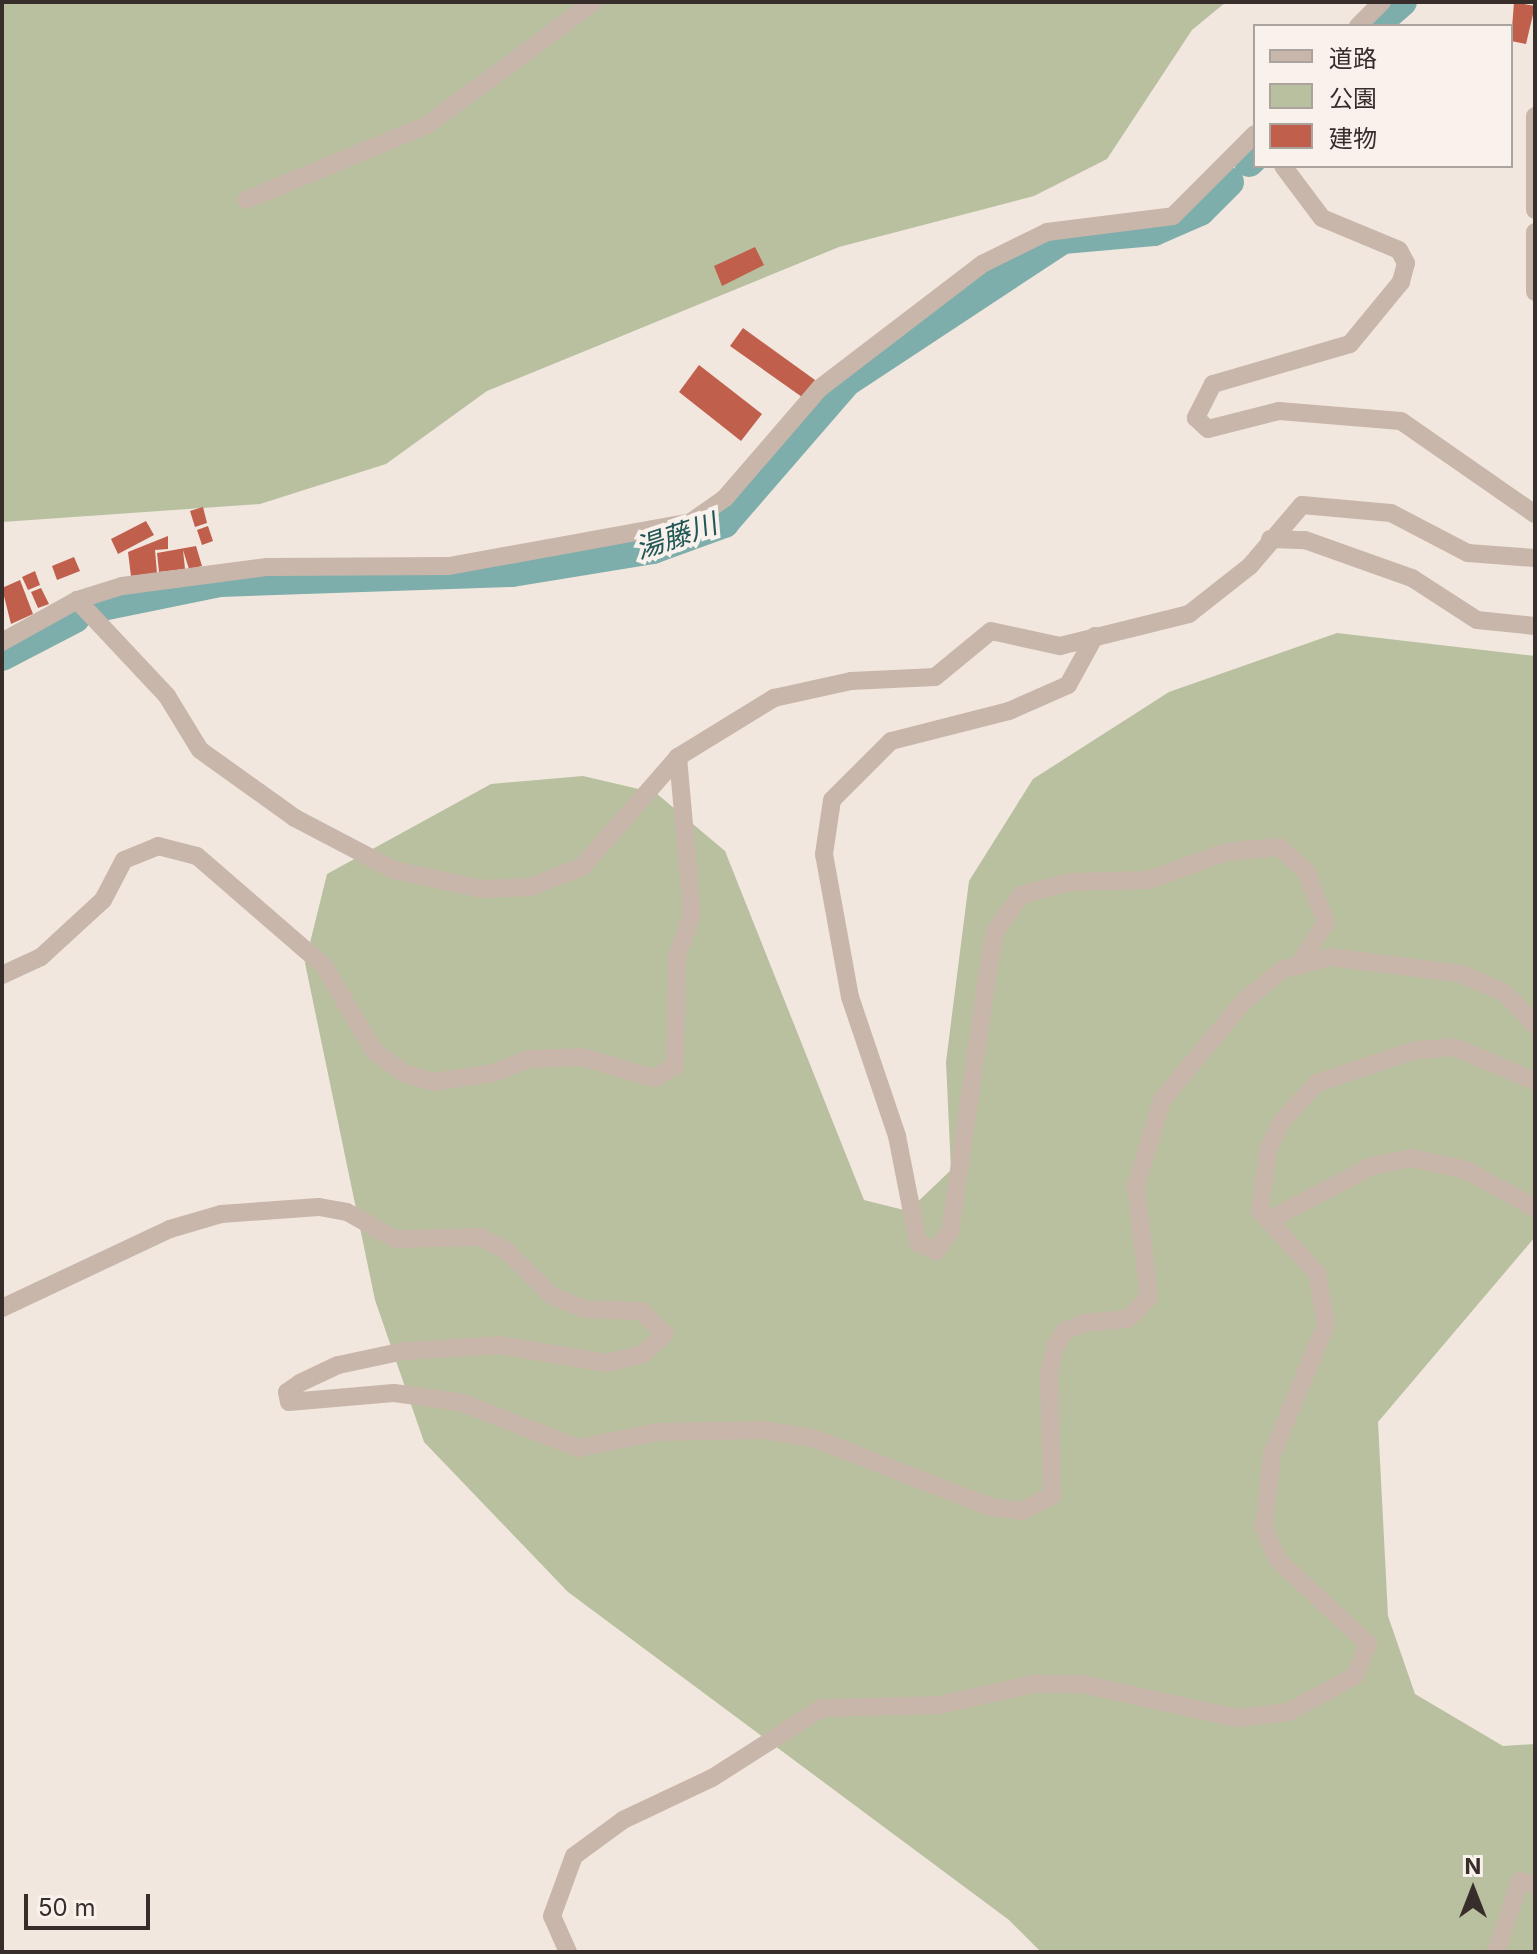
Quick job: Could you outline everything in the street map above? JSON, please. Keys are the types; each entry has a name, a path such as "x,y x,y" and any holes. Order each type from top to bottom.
{"street":[{"path":"246,200 427,125 594,2"},
{"path":"1360,24 1382,2"},
{"path":"1535,116 1535,210"},
{"path":"2,642 77,600 122,586 266,567 449,566 691,522 725,498 820,388 982,264 1047,232 1173,216 1253,136"},
{"path":"1284,168 1322,218 1399,250 1406,263 1401,282 1350,344 1213,384 1196,418 1208,429 1279,411 1401,421 1535,514"},
{"path":"1535,232 1535,292"},
{"path":"77,600 167,696 200,750 333,840 437,883 530,887 564,878 678,757 706,735 802,689 935,677 991,631 1048,646 1189,614 1250,566 1302,505 1331,502 1391,513 1468,553 1535,558"},
{"path":"1270,539 1305,540 1412,578 1477,620 1535,626"},
{"path":"2,1308 170,1229 250,1209 347,1212 395,1239 480,1237 506,1250 552,1296 584,1309 641,1311 665,1334 643,1354 607,1363 500,1345 404,1351 338,1365 287,1392 289,1402 394,1393 460,1402 578,1448 657,1432 762,1430 813,1438 991,1507 1041,1508 1052,1496 1049,1375 1055,1347 1065,1331 1083,1323 1128,1319 1149,1297 1136,1186 1162,1100 1243,1002 1302,960 1326,922 1306,871 1279,847 1226,852 1149,880 1070,882 1021,895 996,930 950,1232 936,1251 918,1243 897,1136 850,997 824,854 832,800 891,741 1009,711 1068,685 1095,636"},
{"path":"2,975 41,957 103,900 124,860 158,846 197,856 324,966 374,1051 406,1074 434,1082 493,1073 529,1059 582,1057 654,1078 675,1066 677,956 692,914 678,757"},
{"path":"1302,960 1462,974 1505,993 1535,1025"},
{"path":"568,1952 552,1916 574,1856 623,1820 712,1778 822,1708 939,1705 1034,1684 1082,1684 1237,1718 1288,1712 1355,1676 1368,1644 1277,1559 1264,1527 1272,1454 1326,1324 1317,1273 1258,1201 1268,1150 1281,1122 1317,1083 1429,1047 1486,1057 1535,1081"},
{"path":"1271,1219 1372,1166 1412,1158 1466,1170 1535,1208"},
{"path":"1496,1952 1520,1881 1535,1885"}],"green space":[{"path":"2,2 1226,2 1192,30 1107,159 1034,196 839,247 487,391 386,464 260,504 2,522"},
{"path":"1337,633 1535,656 1535,1237 1378,1422 1388,1616 1415,1694 1503,1746 1535,1744 1535,1952 1041,1952 1009,1920 568,1592 424,1442 375,1300 305,963 327,874 491,784 583,776 656,793 725,851 864,1200 908,1211 951,1170 946,1062 969,881 1033,779 1169,692"}],"building":[{"path":"1514,2 1535,6 1526,44 1513,41"},
{"path":"755,247 764,265 722,286 714,266"},
{"path":"743,328 815,380 802,397 730,346"},
{"path":"699,365 762,414 741,441 679,392"},
{"path":"203,507 207,523 195,527 190,511"},
{"path":"146,521 154,535 118,554 111,539"},
{"path":"208,526 213,541 202,545 197,530"},
{"path":"168,536 168,549 155,550 157,573 131,576 128,552"},
{"path":"196,546 202,566 189,569 183,550 185,569 159,572 157,553"},
{"path":"74,557 80,571 57,580 52,566"},
{"path":"35,571 40,585 28,590 22,577"},
{"path":"20,580 33,614 11,624 2,588"},
{"path":"41,588 49,604 38,608 31,592"}],"waterway":[{"name":"湯藤川","path":"1376,24 1402,2"},
{"name":"湯藤川","path":"1249,162 1253,158"},
{"name":"湯藤川","path":"102,606 220,582 512,572 653,549 724,523 846,382 1063,239 1154,231 1200,211 1229,182"},
{"name":"湯藤川","path":"2,656 75,618"}]}
